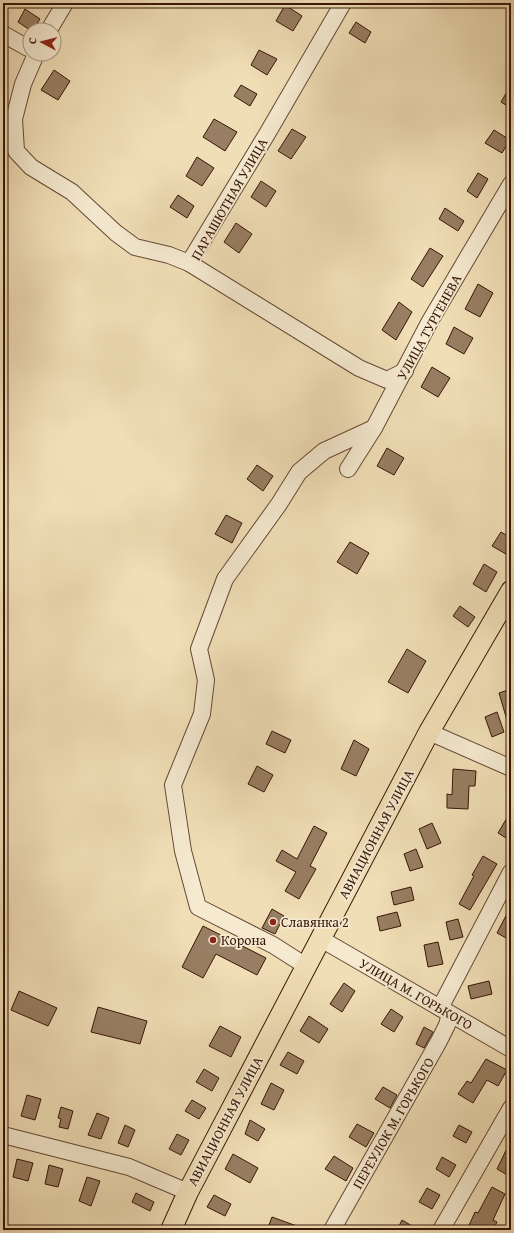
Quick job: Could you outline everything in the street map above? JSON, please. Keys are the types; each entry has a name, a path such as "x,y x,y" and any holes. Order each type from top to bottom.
{"main road":[{"name":"АВИАЦИОННАЯ УЛИЦА","path":"171,1230 188,1192 429,732 511,591"}],"street":[{"path":"54,22 65,3"},
{"name":"ПАРАШЮТНАЯ УЛИЦА","path":"343,3 189,263 359,368 387,380 405,371"},
{"path":"3,34 22,45"},
{"path":"33,62 23,84 14,119 16,152 31,167 72,192 135,247 169,255 189,263"},
{"name":"УЛИЦА ТУРГЕНЕВА","path":"348,469 374,428 430,321 506,203 511,184"},
{"path":"306,966 273,945 198,907 183,851 173,785 202,714 206,680 199,649 225,579 279,504 299,472 324,451 374,428"},
{"path":"429,732 511,768"},
{"name":"ПЕРЕУЛОК М. ГОРЬКОГО","path":"332,1230 439,1042 447,1025 445,1011 511,872"},
{"name":"УЛИЦА М. ГОРЬКОГО","path":"321,939 511,1049"},
{"path":"442,1230 511,1108"},
{"path":"3,1135 129,1167 188,1192"}],"building":[{"path":"285,5 302,16 293,31 276,21"},
{"path":"25,9 40,19 38,22 22,22 22,25 18,22"},
{"path":"356,22 371,32 365,43 349,33"},
{"path":"259,50 277,59 267,75 251,65"},
{"path":"54,70 70,81 58,100 41,90"},
{"path":"241,85 257,94 250,106 234,96"},
{"path":"511,85 511,108 501,102"},
{"path":"214,119 237,132 225,151 203,137"},
{"path":"292,129 306,137 291,159 278,151"},
{"path":"494,130 510,140 502,153 485,143"},
{"path":"197,157 214,168 202,186 186,176"},
{"path":"478,173 488,179 477,198 467,191"},
{"path":"261,181 276,191 266,207 251,197"},
{"path":"178,195 194,206 187,218 170,207"},
{"path":"445,208 464,221 458,231 439,219"},
{"path":"236,223 252,234 239,253 224,242"},
{"path":"430,248 443,256 423,287 411,279"},
{"path":"478,284 493,293 480,317 465,309"},
{"path":"399,302 412,312 396,340 382,330"},
{"path":"454,327 473,338 464,354 446,344"},
{"path":"432,367 450,378 438,397 421,387"},
{"path":"387,448 404,458 394,475 377,466"},
{"path":"257,465 273,476 263,491 247,479"},
{"path":"226,515 242,523 232,543 215,534"},
{"path":"501,532 511,538 511,557 492,546"},
{"path":"350,542 369,553 357,574 337,562"},
{"path":"484,564 497,572 486,592 473,584"},
{"path":"460,606 475,617 468,627 453,616"},
{"path":"407,649 426,661 408,693 388,682"},
{"path":"511,689 511,727 509,727 499,693"},
{"path":"497,712 504,732 492,737 485,717"},
{"path":"272,731 291,740 285,753 266,744"},
{"path":"354,740 369,749 356,776 341,769"},
{"path":"257,766 273,775 264,792 248,784"},
{"path":"453,769 476,771 475,786 469,786 468,809 447,808 447,794 452,795"},
{"path":"511,811 511,841 498,833"},
{"path":"432,823 441,843 427,849 419,829"},
{"path":"314,826 327,833 310,866 316,869 299,899 285,891 296,872 276,861 282,850 297,859"},
{"path":"416,849 423,867 410,871 404,854"},
{"path":"483,856 497,864 470,910 459,904 474,876 472,875"},
{"path":"411,887 414,900 394,905 391,892"},
{"path":"511,906 511,934 508,939 497,933"},
{"name":"Славянка 2","path":"272,909 284,916 275,934 262,928"},
{"path":"397,912 401,926 380,931 377,917"},
{"path":"458,919 463,937 450,940 446,922"},
{"name":"Корона","path":"203,926 266,958 257,975 216,954 203,978 182,967"},
{"path":"438,942 443,964 428,967 424,945"},
{"path":"489,981 492,994 471,999 468,986"},
{"path":"344,983 355,991 342,1012 330,1004"},
{"path":"19,991 57,1008 48,1026 11,1010"},
{"path":"98,1007 147,1021 140,1044 91,1032"},
{"path":"391,1009 403,1017 394,1032 381,1024"},
{"path":"309,1016 328,1029 319,1043 300,1031"},
{"path":"220,1026 241,1037 231,1057 209,1046"},
{"path":"424,1027 433,1032 424,1048 416,1044"},
{"path":"288,1052 304,1061 297,1074 280,1065"},
{"path":"486,1059 507,1070 498,1086 487,1080 473,1103 458,1094 467,1081 471,1083"},
{"path":"204,1069 219,1078 212,1091 196,1082"},
{"path":"271,1083 284,1090 274,1110 261,1104"},
{"path":"383,1087 397,1095 390,1108 375,1099"},
{"path":"27,1095 41,1099 35,1120 21,1116"},
{"path":"192,1100 206,1108 199,1119 185,1111"},
{"path":"61,1107 73,1111 68,1129 59,1127 61,1119 58,1118"},
{"path":"97,1113 109,1118 101,1139 88,1135"},
{"path":"250,1120 265,1129 258,1141 245,1134"},
{"path":"357,1124 374,1133 366,1147 349,1137"},
{"path":"125,1125 135,1130 128,1147 118,1143"},
{"path":"459,1125 472,1132 466,1143 453,1136"},
{"path":"177,1134 189,1140 181,1155 169,1149"},
{"path":"511,1140 511,1177 497,1169"},
{"path":"233,1154 258,1168 250,1183 225,1169"},
{"path":"334,1156 353,1168 346,1181 325,1169"},
{"path":"442,1157 456,1165 449,1177 436,1169"},
{"path":"17,1159 33,1163 28,1181 13,1177"},
{"path":"49,1165 63,1169 58,1187 45,1184"},
{"path":"87,1177 100,1181 91,1206 79,1201"},
{"path":"492,1187 505,1194 493,1220 497,1222 493,1230 467,1230 475,1212 478,1213"},
{"path":"427,1188 440,1195 432,1209 419,1202"},
{"path":"136,1193 154,1202 150,1211 132,1202"},
{"path":"214,1195 231,1204 225,1216 207,1207"},
{"path":"272,1217 305,1229 305,1230 267,1230"},
{"path":"402,1220 419,1230 397,1230"}],"place":[{"name":"Славянка 2","path":"273,922"},
{"name":"Корона","path":"213,940"}]}
